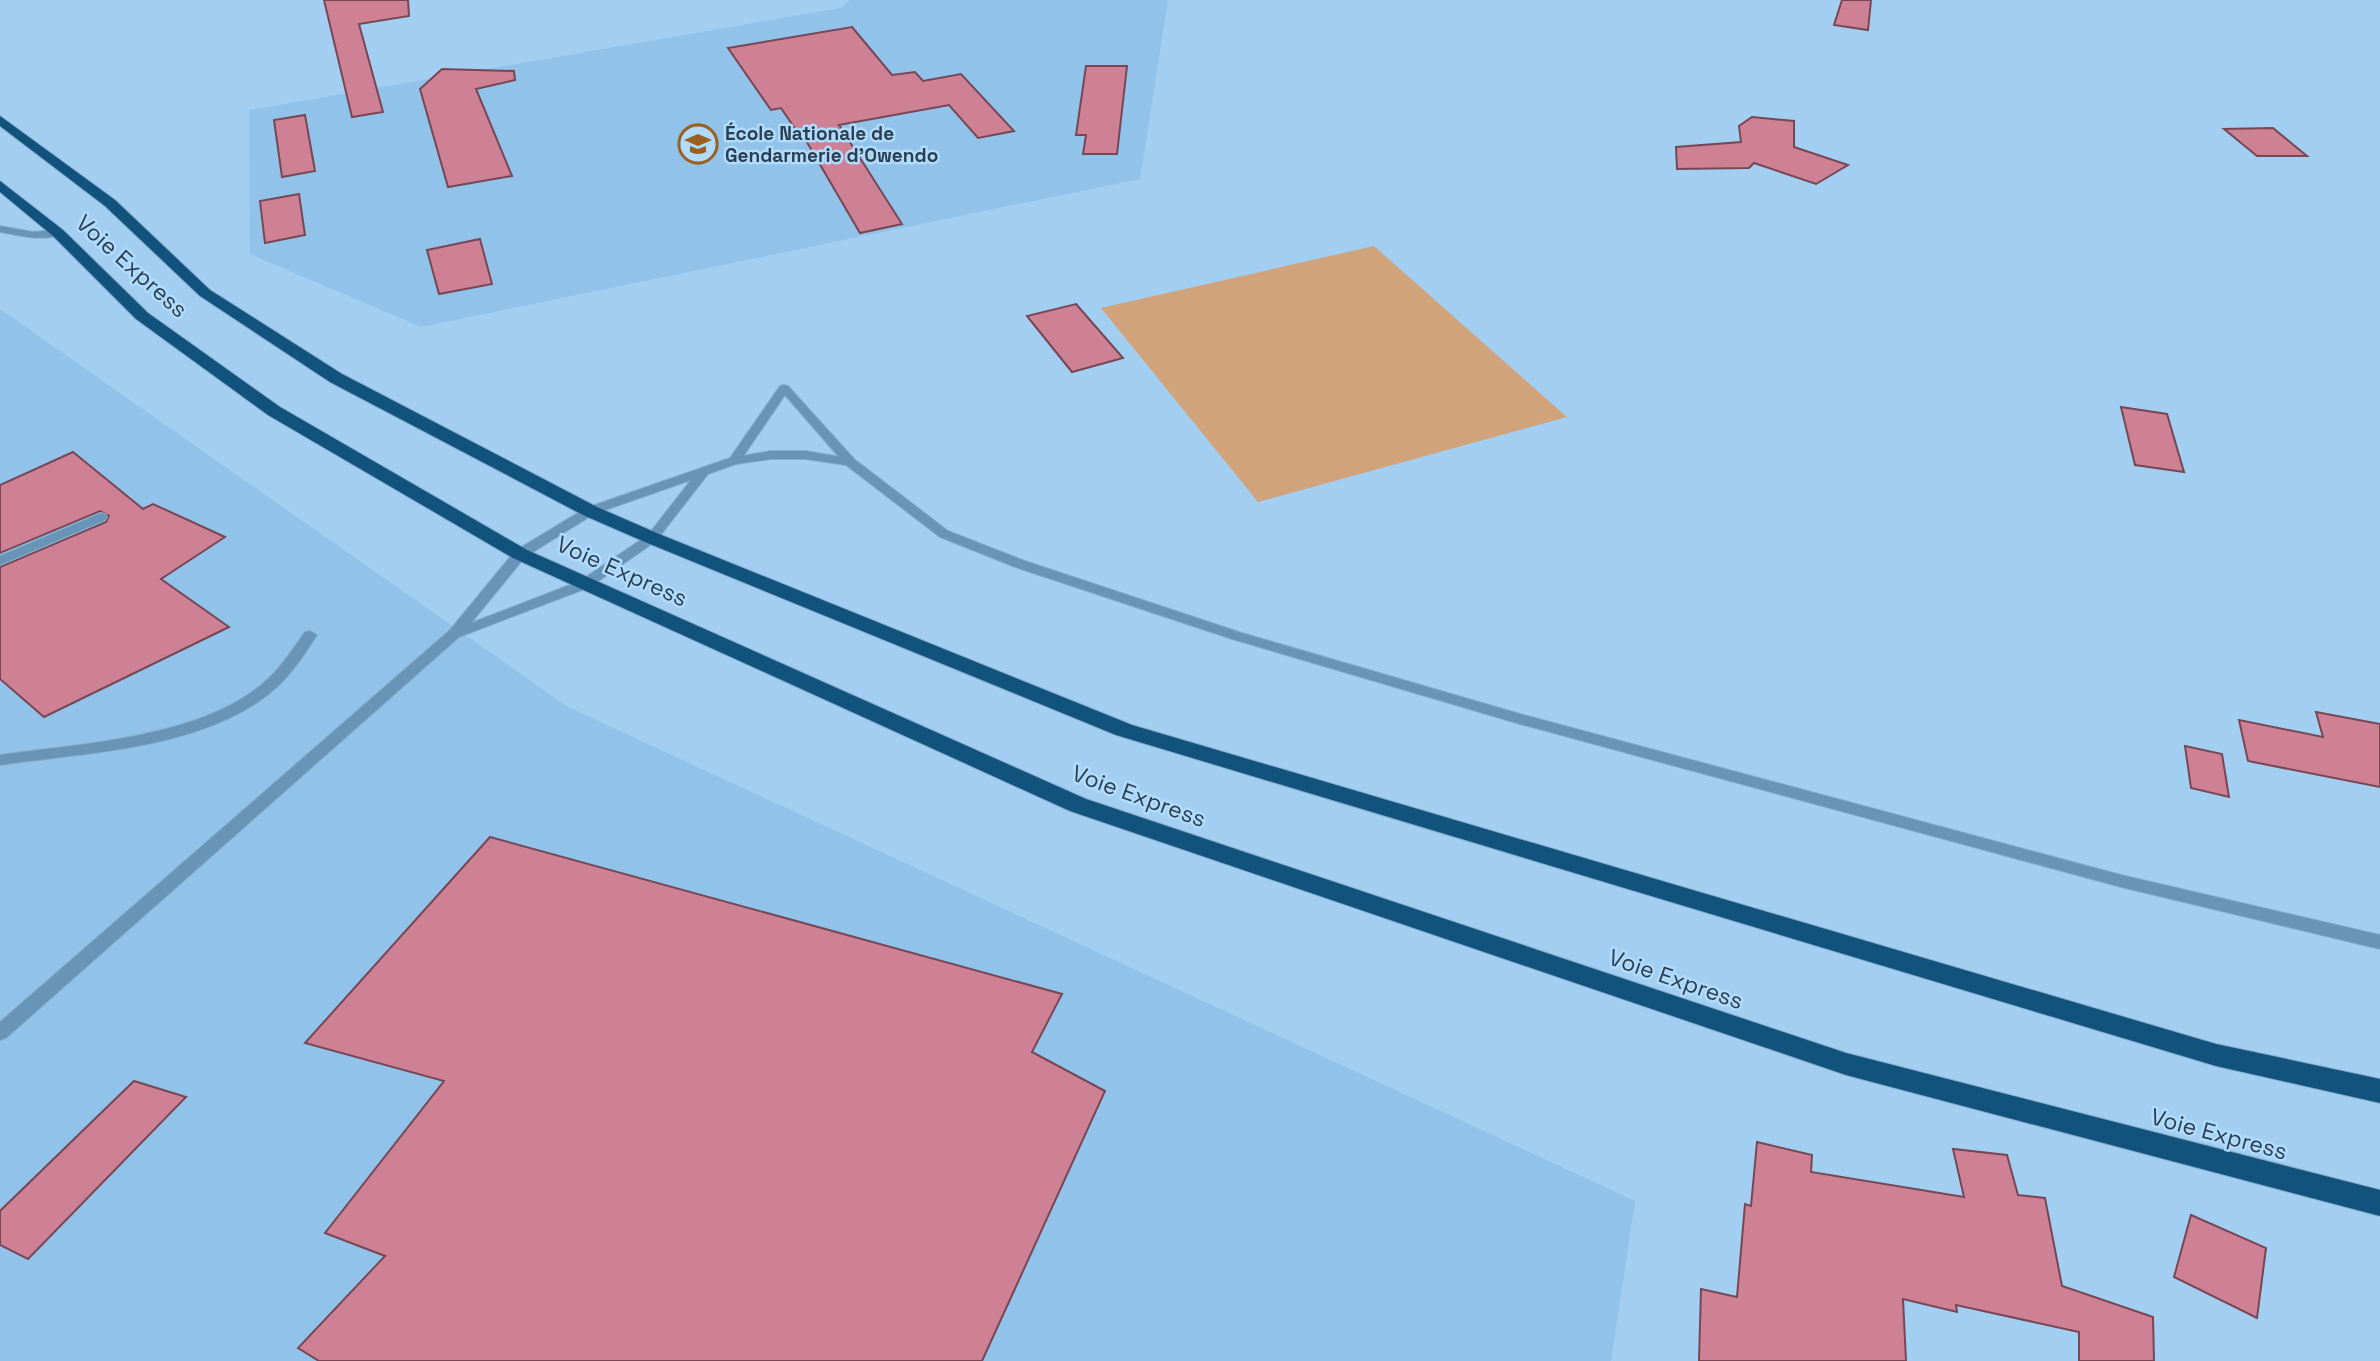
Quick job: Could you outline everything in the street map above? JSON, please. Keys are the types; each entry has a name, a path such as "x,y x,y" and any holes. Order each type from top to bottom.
{"highway":[{"path":"0,120 110,204 205,293 336,378 590,511 652,538 1124,730 2217,1055 2380,1091"},
{"name":"Voie Express","path":"0,185 58,233 142,316 274,411 520,554 1078,805 1846,1064 2380,1203"}],"street":[{"path":"0,229 33,235 58,233"},
{"path":"734,461 784,388 850,462 944,534 1020,564 1237,636 1520,719 2121,881 2380,942"},
{"path":"0,1033 455,633 520,554 590,511 734,461 771,455 805,455 850,462"},
{"path":"455,633 585,584 652,538 704,472"},
{"path":"0,561 101,517"},
{"path":"0,760 158,737 206,723 251,700 275,681 310,635"}],"shaded area":[{"name":"École Nationale de Gendarmerie d’Owendo","path":"850,0 1168,0 1140,179 421,327 250,254 249,110 841,8"},
{"path":"1374,246 1567,417 1258,502 1101,308"},
{"path":"0,309 568,707 1635,1201 1611,1361 0,1361"}],"building":[{"path":"324,0 408,0 409,16 359,24 383,112 352,117"},
{"path":"1842,0 1871,0 1868,30 1834,25"},
{"path":"852,27 892,75 915,72 923,81 961,74 1014,131 978,138 949,105 839,125 902,224 860,233 801,132 798,133 781,108 771,110 728,48"},
{"path":"1086,66 1127,66 1117,154 1083,154 1086,135 1076,135"},
{"path":"442,69 514,71 515,80 476,89 512,176 448,187 420,89"},
{"path":"305,115 315,171 282,177 274,120"},
{"path":"1752,117 1794,121 1794,147 1848,165 1816,184 1754,163 1749,168 1677,169 1676,147 1741,142 1739,126"},
{"path":"2273,128 2307,156 2257,156 2224,129"},
{"path":"299,194 305,235 265,243 260,201"},
{"path":"480,239 492,284 439,294 427,250"},
{"path":"1076,304 1123,358 1072,372 1027,316"},
{"path":"2121,407 2167,414 2184,472 2135,465"},
{"path":"73,452 143,509 153,504 225,537 161,579 229,627 44,717 0,679 0,567 106,522 109,516 100,511 0,553 0,485"},
{"path":"2316,712 2380,724 2380,787 2248,761 2239,720 2323,737"},
{"path":"2185,746 2222,754 2229,797 2191,788"},
{"path":"490,837 1062,994 1032,1052 1105,1091 982,1361 319,1361 298,1348 385,1256 325,1233 444,1081 305,1043"},
{"path":"134,1081 186,1097 28,1259 0,1245 0,1211"},
{"path":"1757,1142 1812,1155 1811,1172 1964,1197 1953,1149 2007,1155 2018,1195 2045,1198 2062,1286 2153,1317 2154,1361 2079,1361 2079,1332 1956,1305 1957,1312 1903,1299 1906,1361 1699,1361 1701,1289 1737,1297 1745,1204 1751,1206"},
{"path":"2191,1215 2266,1248 2257,1318 2174,1277"}],"place":[{"name":"École Nationale de Gendarmerie d’Owendo","path":"698,144"}]}
